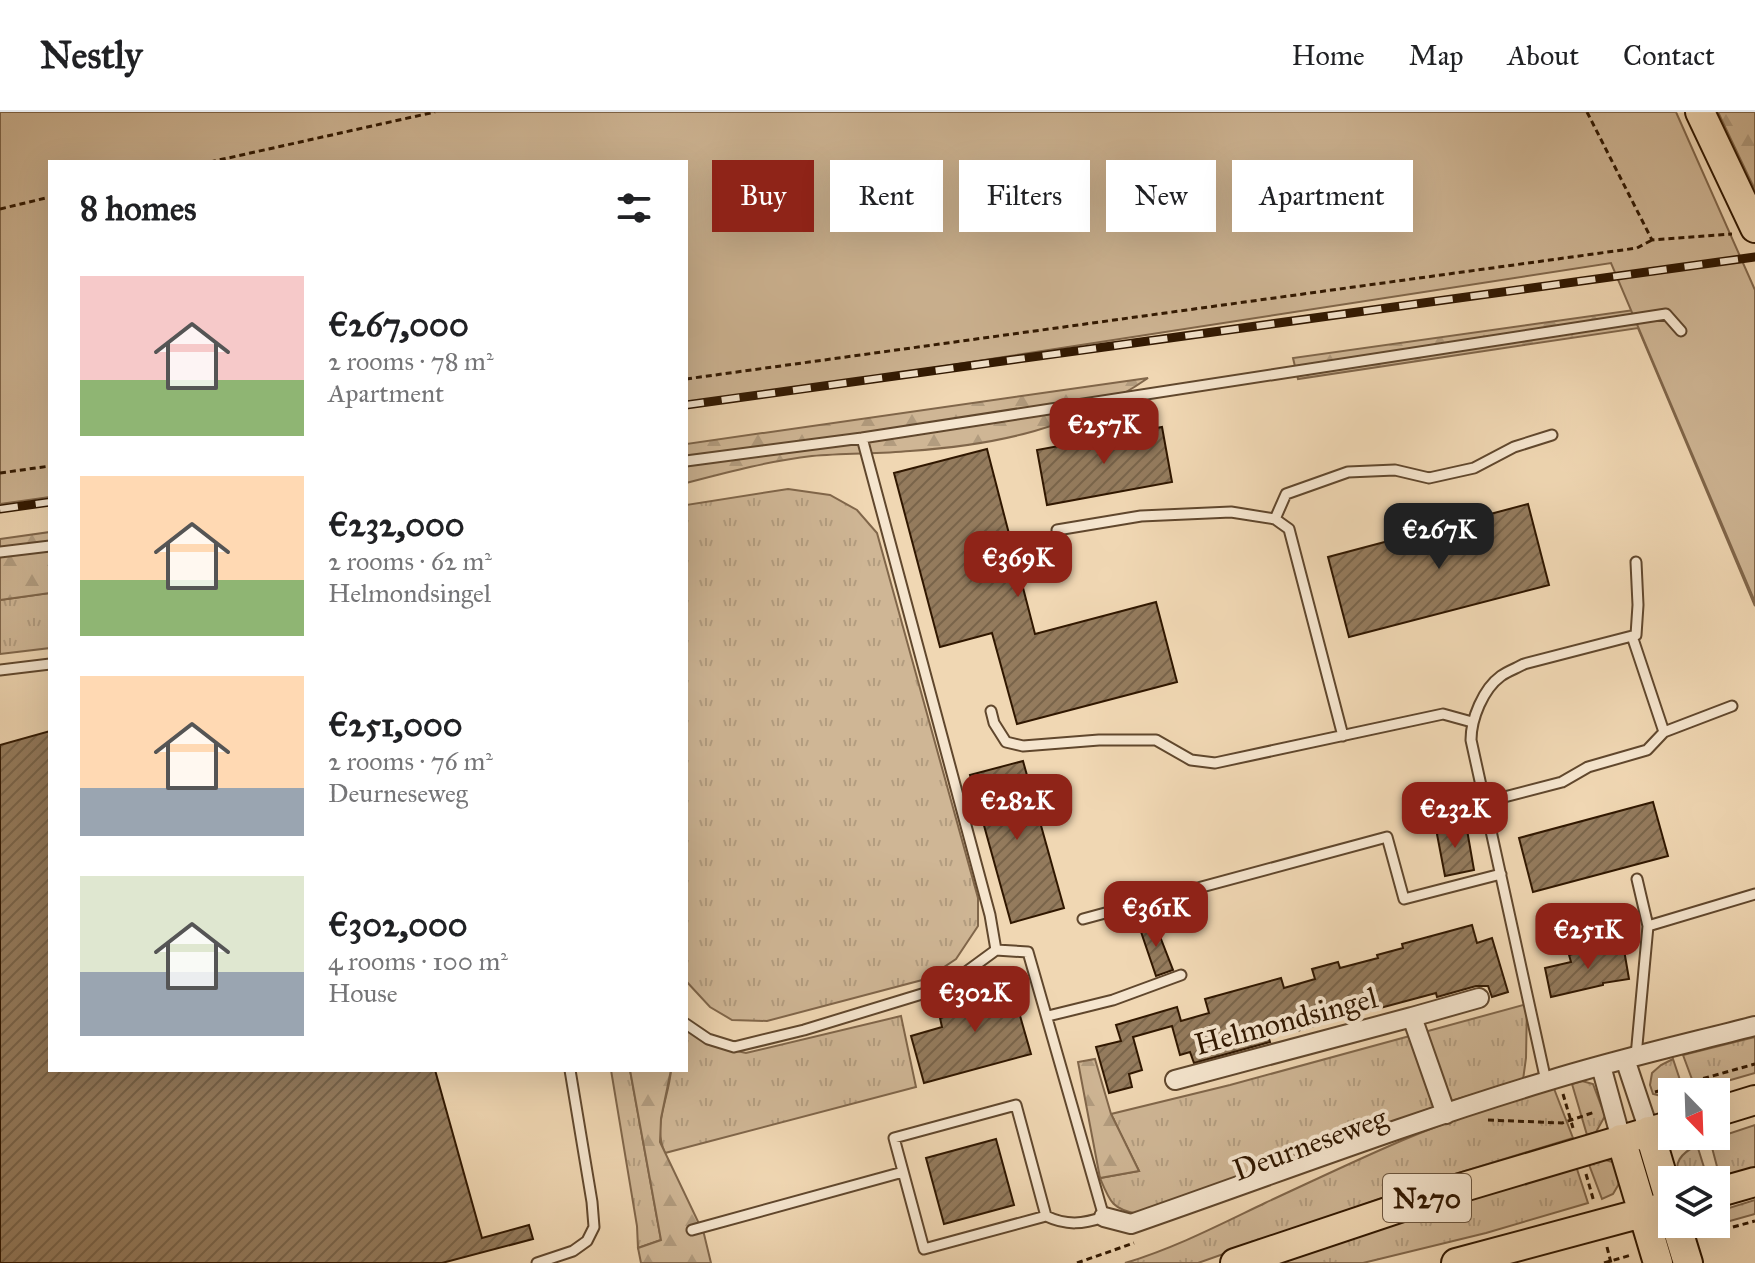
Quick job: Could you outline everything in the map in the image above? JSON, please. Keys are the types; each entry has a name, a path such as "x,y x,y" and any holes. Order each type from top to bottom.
{"main road":[{"path":"1700,112 1749,227"},
{"path":"1730,1108 1755,1100"},
{"name":"N270","path":"1235,1263 1450,1191 1658,1129"},
{"path":"1621,1139 1658,1263"},
{"path":"1730,1189 1755,1182"},
{"name":"N270","path":"1456,1263 1658,1210"}],"street":[{"name":"Helmondsingel","path":"1175,1080 1479,998"},
{"name":"Helmondsingel","path":"1412,1017 1446,1114"},
{"name":"Deurneseweg","path":"1104,1217 1131,1224 1552,1079 1755,1026"},
{"path":"1630,1057 1637,1097 1658,1125"},
{"path":"1601,1066 1621,1139"}],"lane":[{"path":"688,461 862,438 1666,314 1681,331"},
{"path":"1275,519 1286,494 1348,472 1395,470 1429,478 1474,468 1514,447 1552,435"},
{"path":"862,438 990,915 996,950"},
{"path":"1057,530 1141,516 1231,512 1275,519 1289,529 1343,736"},
{"path":"0,552 48,546"},
{"path":"1552,1079 1501,874 1471,740 1472,722 1491,686 1512,670 1524,664 1636,635 1636,562"},
{"path":"1632,636 1664,732"},
{"path":"0,670 48,664"},
{"path":"1485,802 1562,782 1588,767 1647,750 1664,732 1732,706"},
{"path":"991,711 994,723 1006,742 1023,746 1099,740 1156,740 1191,760 1215,763 1443,714 1472,722"},
{"path":"1083,919 1387,837 1404,899 1501,874"},
{"path":"1630,1057 1648,926 1637,879"},
{"path":"1648,926 1755,894"},
{"path":"688,1025 708,1039 734,1047 804,1030 935,990 996,950 1028,952 1104,1217 1060,1223 1046,1216 924,1249 894,1138 1016,1105 1046,1216"},
{"path":"1048,1016 1113,1000 1181,975"},
{"path":"537,1263 573,1251 587,1241 594,1227 570,1072"},
{"path":"692,1230 903,1172"}],"path":[{"path":"219,160 435,112"},
{"path":"1587,112 1652,240"},
{"path":"0,209 48,197"},
{"path":"688,379 1637,248 1652,240 1749,227"},
{"path":"0,473 48,466"},
{"path":"1637,1097 1755,1064"},
{"path":"1552,1079 1571,1121 1611,1263"},
{"path":"1483,1120 1562,1123 1613,1106"},
{"path":"1682,1243 1755,1221"},
{"path":"1077,1263 1147,1239"}],"green space":[{"path":"0,112 1676,112 1755,290 1755,602 1611,263 688,406 688,160 48,160 48,497 0,504"},
{"path":"1718,112 1755,112 1755,190"},
{"path":"1755,293 1755,606 1638,328 1298,379 1293,358"},
{"path":"1148,378 1093,410 1064,421 1035,431 974,444 796,458 688,482 688,444"},
{"path":"788,489 830,495 857,510 877,533 978,898 978,926 956,959 926,979 767,1021 732,1020 710,1007 688,983 688,505"},
{"path":"48,532 48,593 0,600 0,539"},
{"path":"48,593 48,648 0,654 0,600"},
{"path":"1527,1004 1523,1080 1454,1100 1138,1214 1117,1207 1103,1186 1100,1178 1139,1171 1111,1114"},
{"path":"901,1016 916,1087 665,1153 661,1143 661,1122 671,1072 688,1072 688,1027 723,1048 746,1053"},
{"path":"1755,1037 1755,1073 1730,1080 1692,1078 1683,1055"},
{"path":"1095,1059 1111,1114 1139,1171 1100,1178 1078,1062"},
{"path":"1673,1059 1679,1078 1658,1078 1658,1095 1653,1094 1650,1085 1652,1073"},
{"path":"611,1072 630,1072 661,1240 638,1248"},
{"path":"630,1072 671,1072 661,1118 660,1142 704,1234 711,1263 641,1263 638,1248 661,1240"},
{"path":"1582,1081 1593,1084 1605,1116 1596,1132 1587,1135 1572,1084"},
{"path":"1553,1086 1573,1138 1419,1185 1198,1263 1125,1263 1196,1236 1407,1138"},
{"path":"1755,1125 1755,1167 1730,1175 1730,1166 1717,1166 1713,1150 1730,1150 1730,1133"},
{"path":"1699,1150 1704,1166 1678,1166 1687,1151"},
{"path":"1602,1159 1616,1163 1620,1182 1613,1194 1602,1199 1588,1162"},
{"path":"1576,1166 1588,1203 1486,1233 1363,1263 1270,1263 1516,1183"},
{"path":"1755,1200 1755,1214 1730,1221 1730,1208"}],"building":[{"path":"1162,427 1172,482 1047,505 1037,450"},
{"path":"987,449 1035,634 1156,602 1177,682 1017,724 992,633 940,647 894,473"},
{"path":"1528,504 1549,585 1349,637 1328,557"},
{"path":"48,732 48,1072 436,1072 482,1238 529,1225 533,1239 442,1263 0,1263 0,745"},
{"path":"1023,761 1064,908 1011,923 970,775"},
{"path":"1653,802 1668,856 1533,892 1519,838"},
{"path":"1466,824 1474,870 1445,876 1436,829"},
{"path":"1154,921 1173,970 1156,976 1139,926"},
{"path":"1472,925 1477,943 1492,938 1508,992 1492,997 1488,986 1476,986 1437,997 1436,993 1354,1015 1351,1003 1318,1013 1321,1024 1297,1031 1294,1021 1266,1029 1270,1042 1194,1063 1190,1052 1180,1055 1172,1026 1133,1037 1142,1070 1129,1074 1132,1087 1109,1093 1096,1047 1121,1041 1116,1025 1177,1007 1181,1021 1209,1013 1205,999 1281,978 1284,988 1315,979 1312,969 1338,962 1340,968 1378,958 1377,955 1403,948 1402,944"},
{"path":"1623,944 1629,979 1551,997 1545,968 1571,962 1569,955"},
{"path":"1008,974 1031,1054 924,1083 911,1036 942,1027 940,1018 975,1008 969,985"},
{"path":"996,1139 1014,1205 944,1224 926,1158"}],"railway":[{"path":"688,405 1755,257"},
{"path":"0,509 48,502"}]}
